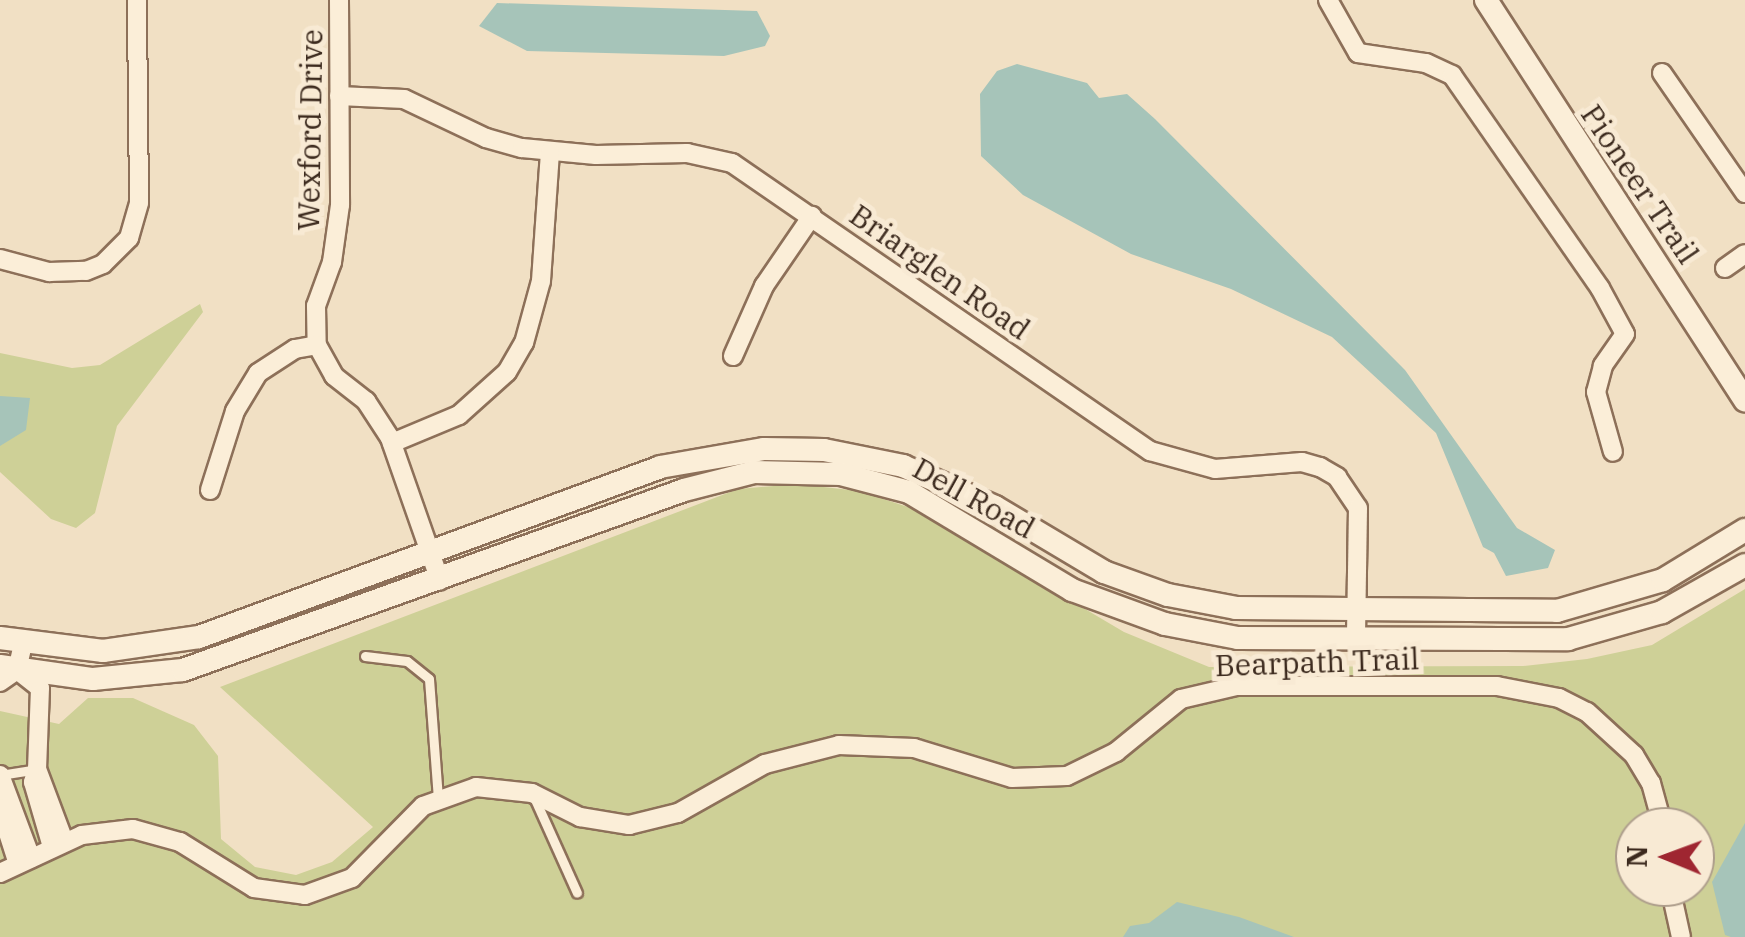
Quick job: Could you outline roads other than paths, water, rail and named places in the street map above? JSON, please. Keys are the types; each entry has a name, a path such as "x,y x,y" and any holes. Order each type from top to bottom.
{"main road":[{"name":"Pioneer Trail","path":"1486,0 1745,401"},
{"name":"Dell Road","path":"11,640 104,651 199,637 660,467 730,452 807,448 890,463 948,484 1104,572 1168,595 1236,608 1557,612 1663,580 1745,530"},
{"name":"Dell Road","path":"6,673 93,678 183,670 726,476 817,471 909,492 1072,590 1121,611 1238,638 1568,639 1662,612 1745,565"}],"street":[{"path":"0,259 49,272 86,271 103,264 129,238 139,202 137,0"},
{"name":"Wexford Drive","path":"317,345 316,306 338,234 339,0"},
{"path":"1328,0 1358,52 1380,61 1426,63 1452,75 1575,248 1625,334 1603,366 1596,392 1614,452"},
{"path":"1662,73 1745,192"},
{"name":"Briarglen Road","path":"339,96 404,99 486,138 550,152 711,156 752,173 1150,451 1215,469 1302,462 1337,476 1358,508 1356,640"},
{"path":"392,443 459,415 507,372 524,344 540,280 550,152"},
{"path":"733,356 764,286 812,216"},
{"path":"1724,268 1745,254"},
{"path":"210,490 235,411 258,374 295,349 317,345 334,376 373,410 392,443 440,581"},
{"path":"11,640 6,673 40,688 37,769 58,844"},
{"name":"Bearpath Trail","path":"0,873 58,844 111,830 157,834 254,888 304,896 352,878 402,824 438,798 476,787 532,793 580,817 630,826 678,813 765,764 839,745 914,748 1012,778 1040,780 1093,767 1157,714 1208,690 1496,686 1559,698 1613,732 1651,783 1658,807"},
{"path":"0,775 24,861"},
{"path":"0,808 24,861"},
{"path":"1674,907 1681,937"}],"lane":[{"path":"365,656 407,661 429,678 438,798"},
{"path":"0,775 37,769"},
{"path":"532,793 577,893"}],"water":[{"path":"497,3 757,11 770,36 765,46 724,56 527,51 479,26"},
{"path":"1017,64 1087,83 1099,98 1127,94 1155,119 1405,370 1517,528 1555,550 1548,568 1506,576 1494,553 1483,547 1436,433 1332,337 1231,289 1131,254 1023,195 981,156 980,94 997,71"},
{"path":"0,396 30,398 26,430 0,446"},
{"path":"1745,823 1745,937 1725,935 1715,877"},
{"path":"1177,902 1239,917 1294,937 1123,937 1130,926 1149,923"}]}
